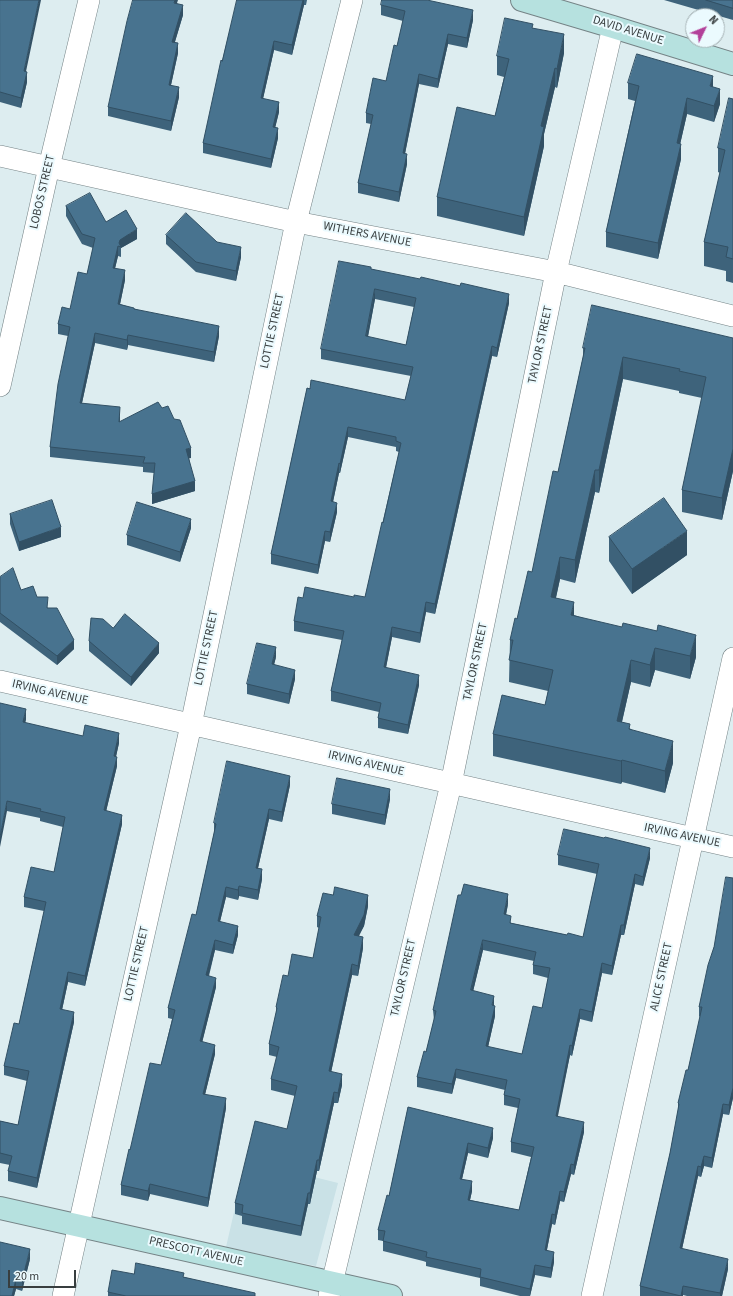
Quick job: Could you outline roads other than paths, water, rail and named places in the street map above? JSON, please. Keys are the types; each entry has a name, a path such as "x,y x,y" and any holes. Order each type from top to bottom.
{"street":[{"name":"LOBOS STREET","path":"0,386 48,167 89,0"},
{"name":"LOTTIE STREET","path":"63,1296 191,725 296,222 352,0"},
{"name":"DAVID AVENUE","path":"522,0 613,26 733,64"},
{"name":"TAYLOR STREET","path":"330,1290 451,784 556,272 613,26"},
{"name":"WITHERS AVENUE","path":"0,156 296,222 556,272 733,316"},
{"name":"ALICE STREET","path":"592,1296 733,658"},
{"name":"IRVING AVENUE","path":"0,681 733,847"},
{"name":"PRESCOTT AVENUE","path":"0,1208 79,1226 330,1290 392,1296"}]}
